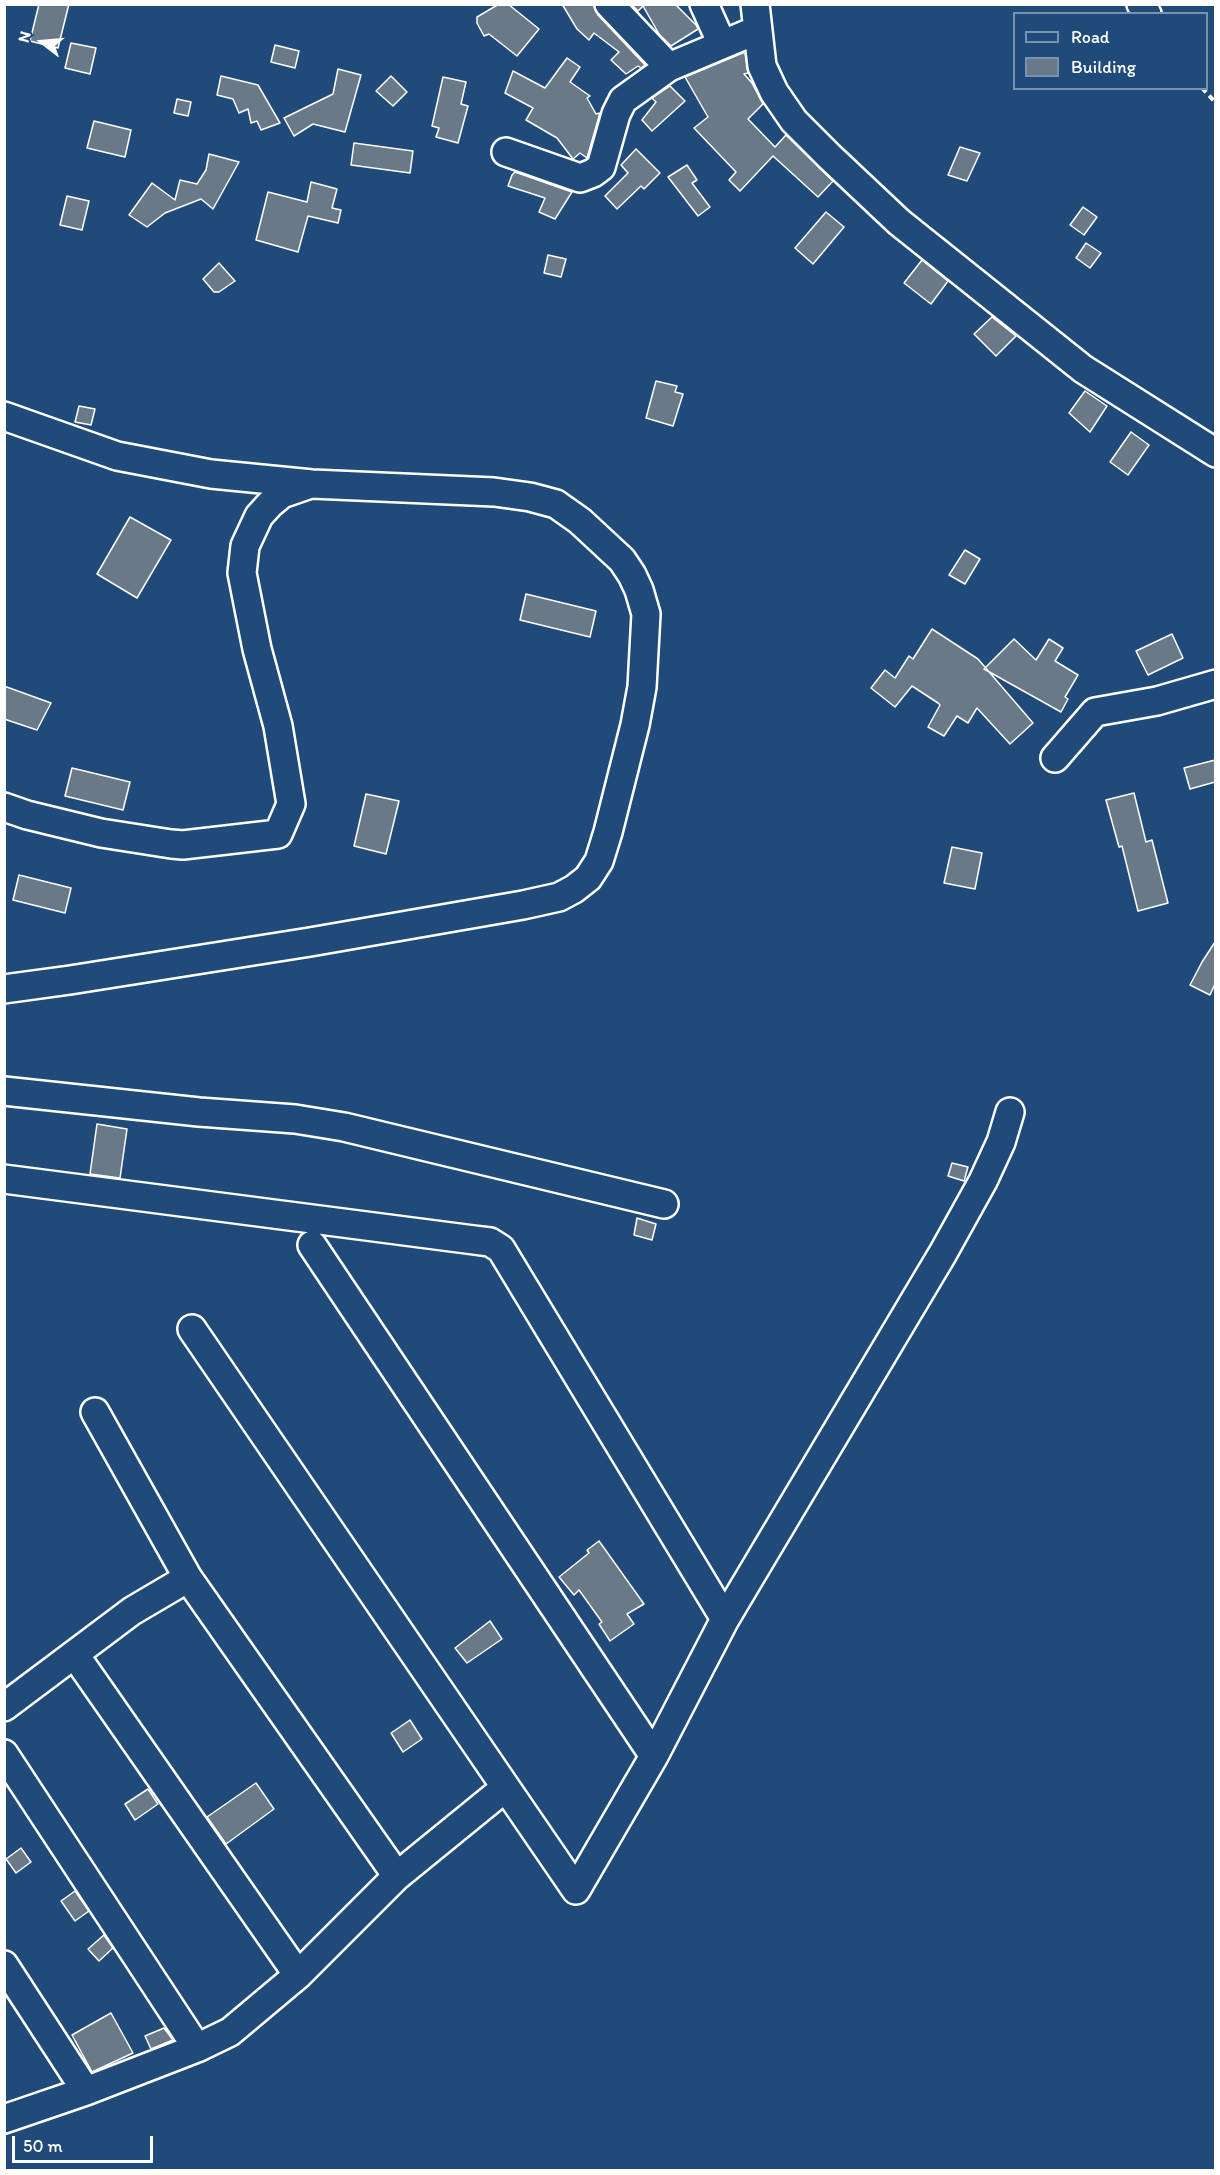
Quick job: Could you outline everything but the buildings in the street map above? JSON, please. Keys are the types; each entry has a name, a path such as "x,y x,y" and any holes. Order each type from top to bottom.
{"street":[{"path":"609,4 669,67"},
{"path":"704,4 722,44"},
{"path":"506,152 580,178 593,173 601,167 616,114 623,100 669,67 722,44 756,17"},
{"path":"756,17 762,66 774,92 794,121 899,222 1083,369 1215,453"},
{"path":"4,416 117,456 211,474 312,484 494,492 531,497 556,504 580,521 622,560 639,590 645,614 642,687 635,725 599,861 588,878 574,889 559,897 523,905 298,944 4,989"},
{"path":"4,807 101,833 171,844 183,845 278,834 291,804 278,726 257,649 242,573 250,532 259,516 282,494 312,484"},
{"path":"1055,758 1095,712 1157,701 1215,684"},
{"path":"4,1091 199,1112 295,1119 344,1127 664,1204"},
{"path":"192,1329 576,1890 654,1756 725,1619 943,1253 961,1216 983,1181 1001,1142 1011,1112"},
{"path":"4,1179 490,1242 501,1249 725,1619"},
{"path":"312,1245 654,1756"},
{"path":"95,1412 188,1578 397,1876"},
{"path":"4,1707 132,1611 188,1578"},
{"path":"75,1655 298,1975"},
{"path":"4,1754 197,2048"},
{"path":"4,2119 86,2091 197,2048 230,2032 298,1975 397,1876 505,1788"},
{"path":"4,1965 86,2091"}],"path":[{"path":"1204,90 1215,103"}]}
